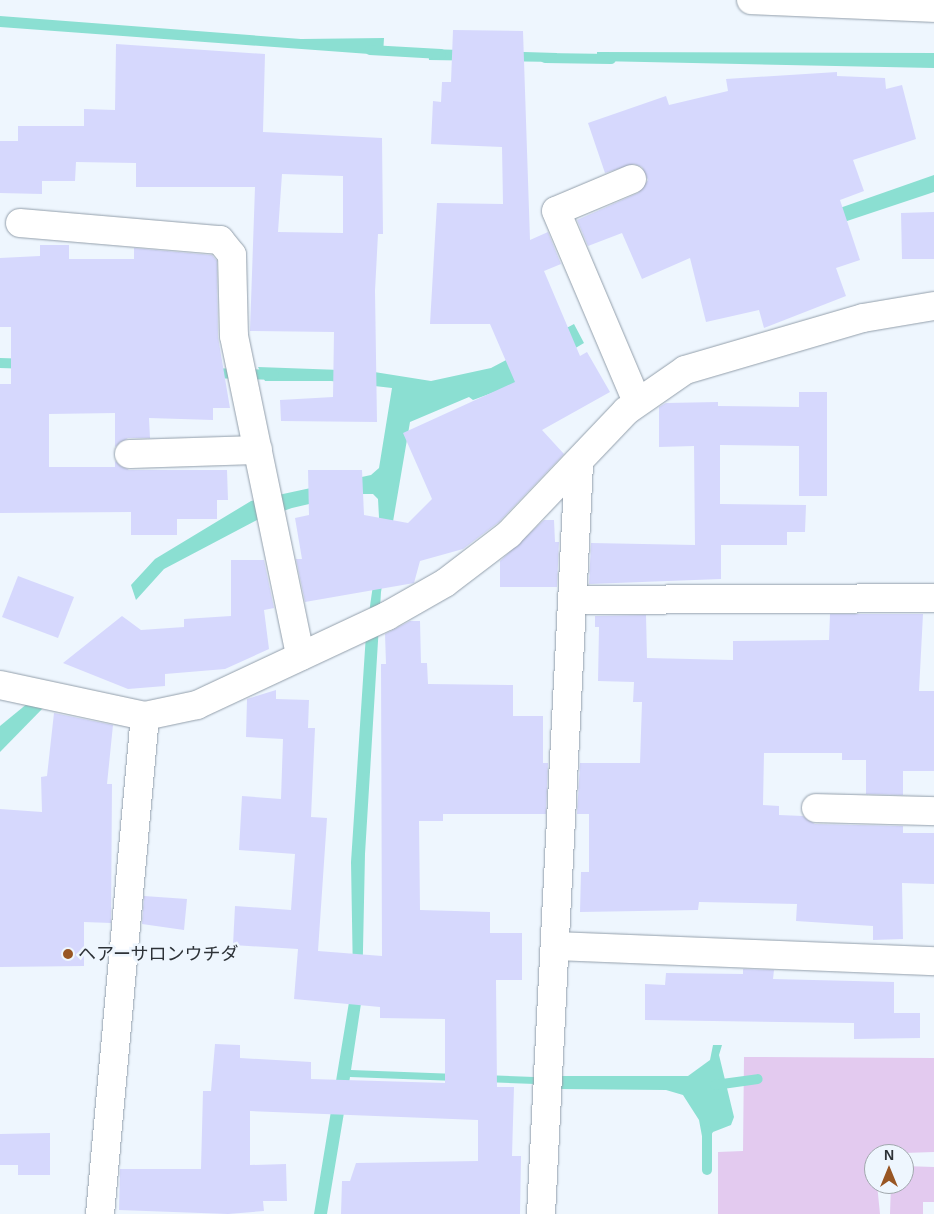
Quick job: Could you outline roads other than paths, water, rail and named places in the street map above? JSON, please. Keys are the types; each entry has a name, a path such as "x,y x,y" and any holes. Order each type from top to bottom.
{"street":[{"path":"751,0 934,8"},
{"path":"632,179 556,211 637,402"},
{"path":"20,223 220,240 232,254 243,375 265,492 300,656"},
{"path":"13,686 55,694 145,716 197,704 387,616 445,583 509,534 580,464 637,402 685,370 717,358 863,318 934,306"},
{"path":"130,454 258,450"},
{"path":"541,1214 557,946 572,600 580,464"},
{"path":"572,600 934,598"},
{"path":"100,1214 145,716"},
{"path":"816,808 934,811"},
{"path":"557,946 934,961"}],"waterway":[{"path":"370,50 441,54"},
{"path":"545,58 611,59"},
{"path":"0,363 24,364"},
{"path":"211,373 274,375"},
{"path":"715,1085 758,1079"},
{"path":"707,1131 707,1170"}],"place":[{"name":"ヘアーサロンウチダ","path":"68,954"}]}
